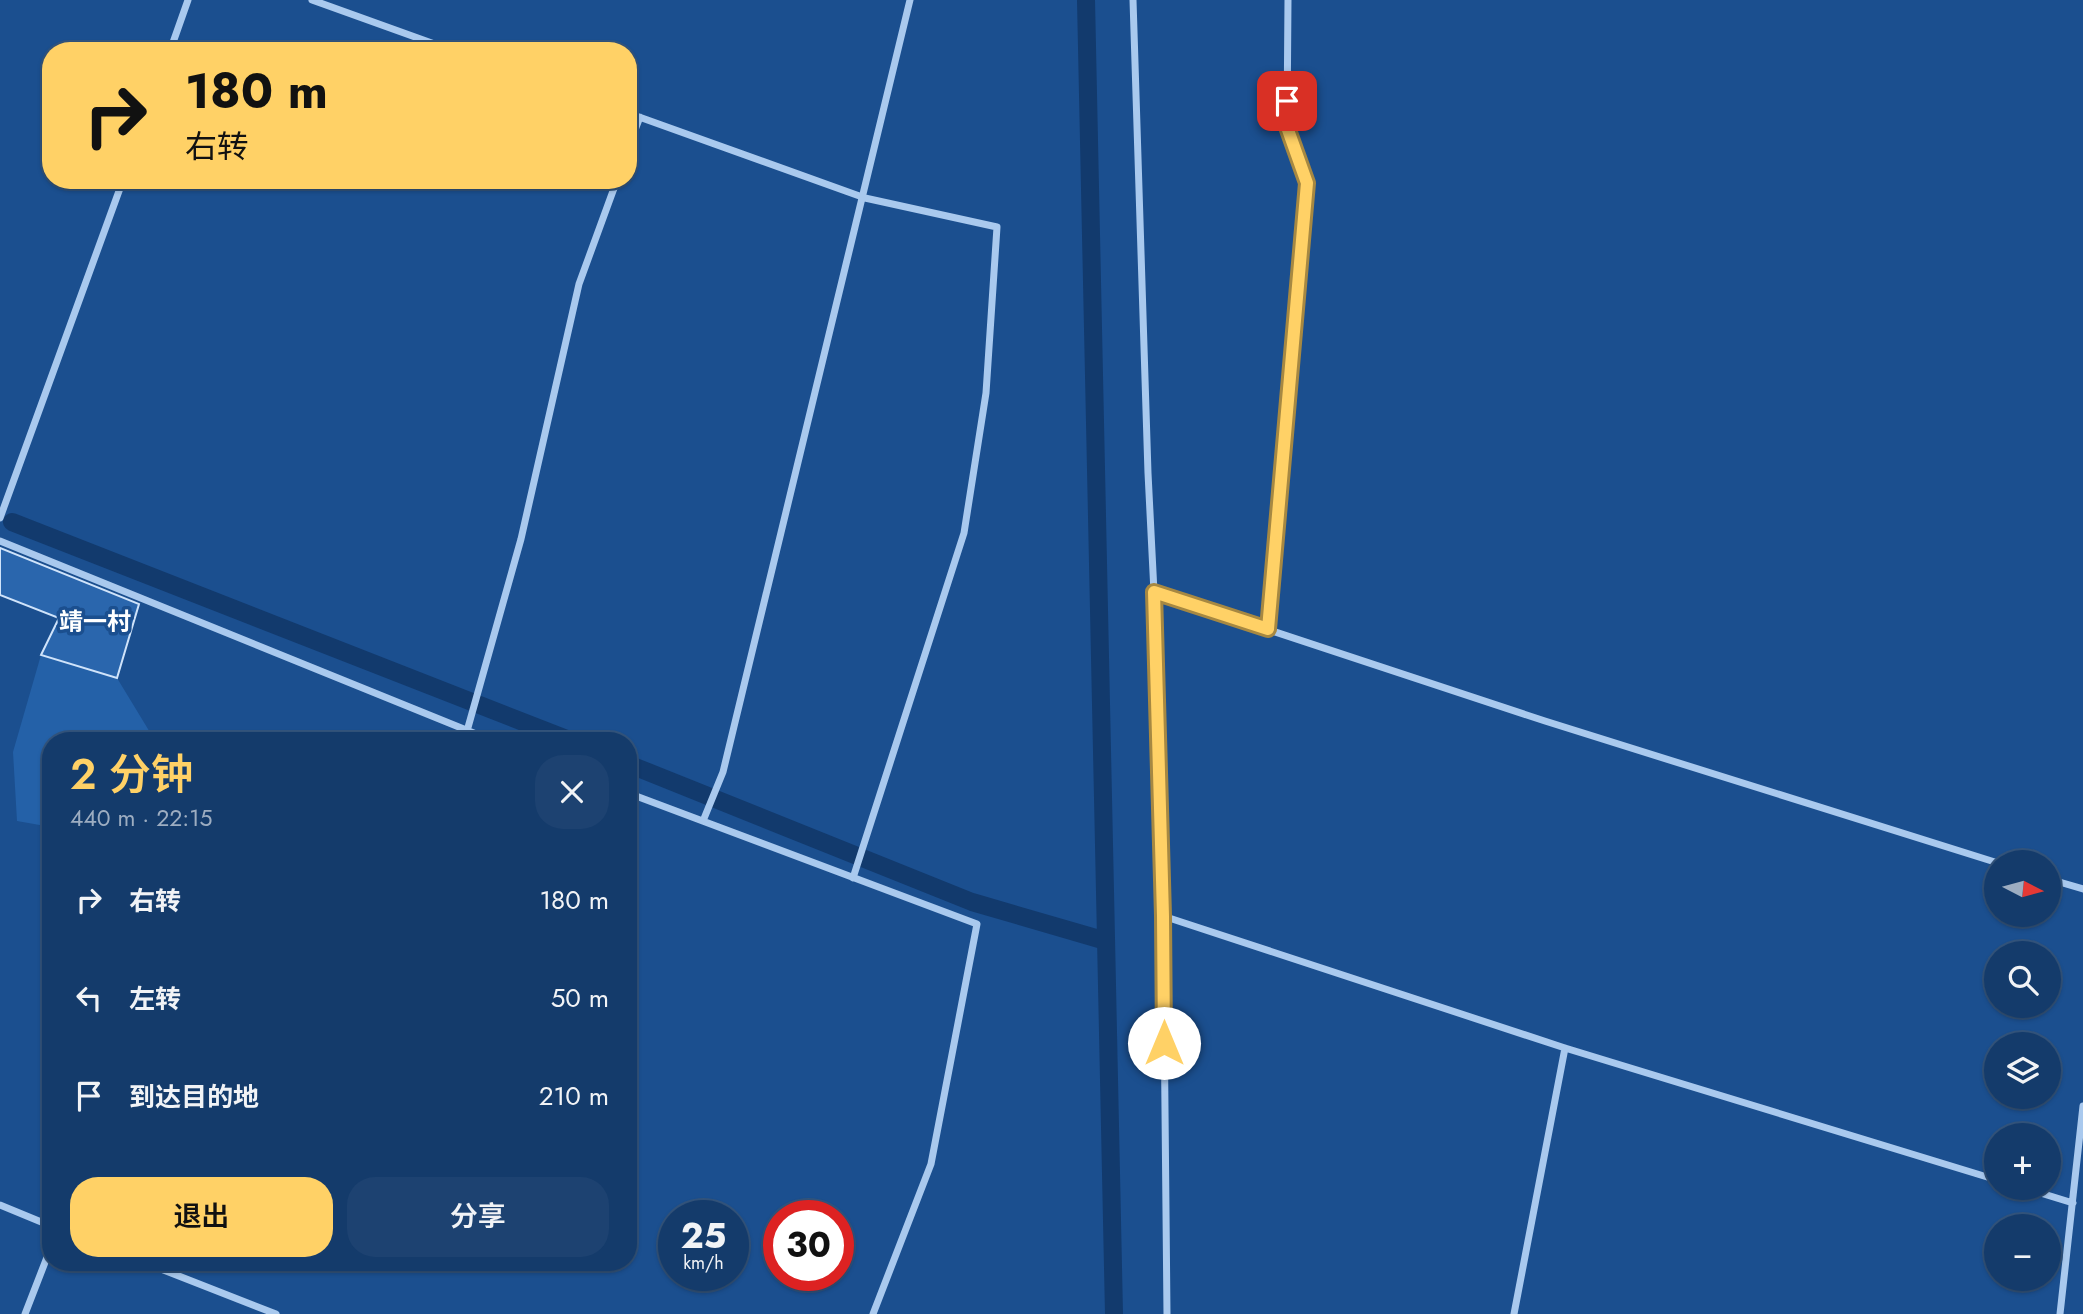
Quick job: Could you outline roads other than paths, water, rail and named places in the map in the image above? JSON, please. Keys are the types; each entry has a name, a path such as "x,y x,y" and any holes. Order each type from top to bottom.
{"street":[{"path":"173,42 188,0"},
{"path":"312,0 429,42"},
{"path":"703,821 723,772 910,0"},
{"path":"1133,0 1163,916 1167,1314"},
{"path":"1268,629 1307,183 1287,127 1288,0"},
{"path":"637,123 639,117 861,197 997,227 986,393 964,533 853,878"},
{"path":"1,513 120,189"},
{"path":"467,730 521,539 579,284 614,189"},
{"path":"0,541 472,732"},
{"path":"1154,592 1545,721 1984,859"},
{"path":"637,796 977,924 931,1164 873,1314"},
{"path":"2062,883 2083,889"},
{"path":"1163,916 1565,1048 1984,1176"},
{"path":"1514,1314 1565,1048"},
{"path":"2060,1314 2083,1106"},
{"path":"2061,1199 2073,1203"},
{"path":"0,1205 42,1222"},
{"path":"25,1314 42,1270"},
{"path":"166,1271 276,1314"}],"waterway":[{"path":"1086,0 1114,1314"},
{"path":"12,522 549,732"},
{"path":"637,768 972,902 1106,941"}],"district":[{"name":"靖一村","path":"95,622"}]}
